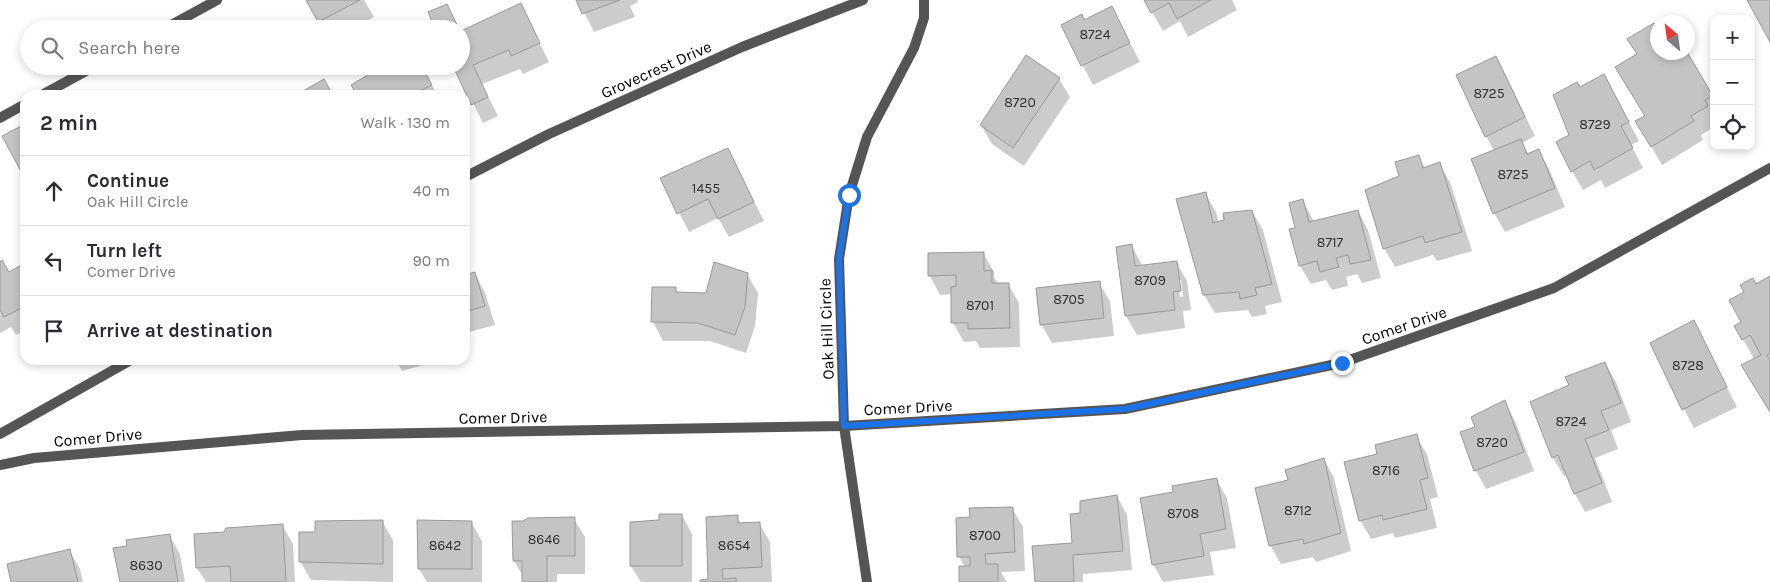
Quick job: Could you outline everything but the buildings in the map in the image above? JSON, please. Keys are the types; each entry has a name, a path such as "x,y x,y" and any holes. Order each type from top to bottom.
{"street":[{"path":"180,20 217,0"},
{"name":"Grovecrest Drive","path":"470,174 549,134 742,47 863,0"},
{"name":"Oak Hill Circle","path":"867,582 844,426 839,259 849,195 868,137 914,48 924,18 924,0"},
{"path":"51,90 79,75"},
{"path":"0,118 20,107"},
{"name":"Comer Drive","path":"0,465 34,458 302,435 844,426 1125,409 1342,363 1554,288 1770,168"},
{"path":"0,434 122,365"}],"route":[{"path":"849,195 839,259 844,426 1125,409 1342,363"}]}
